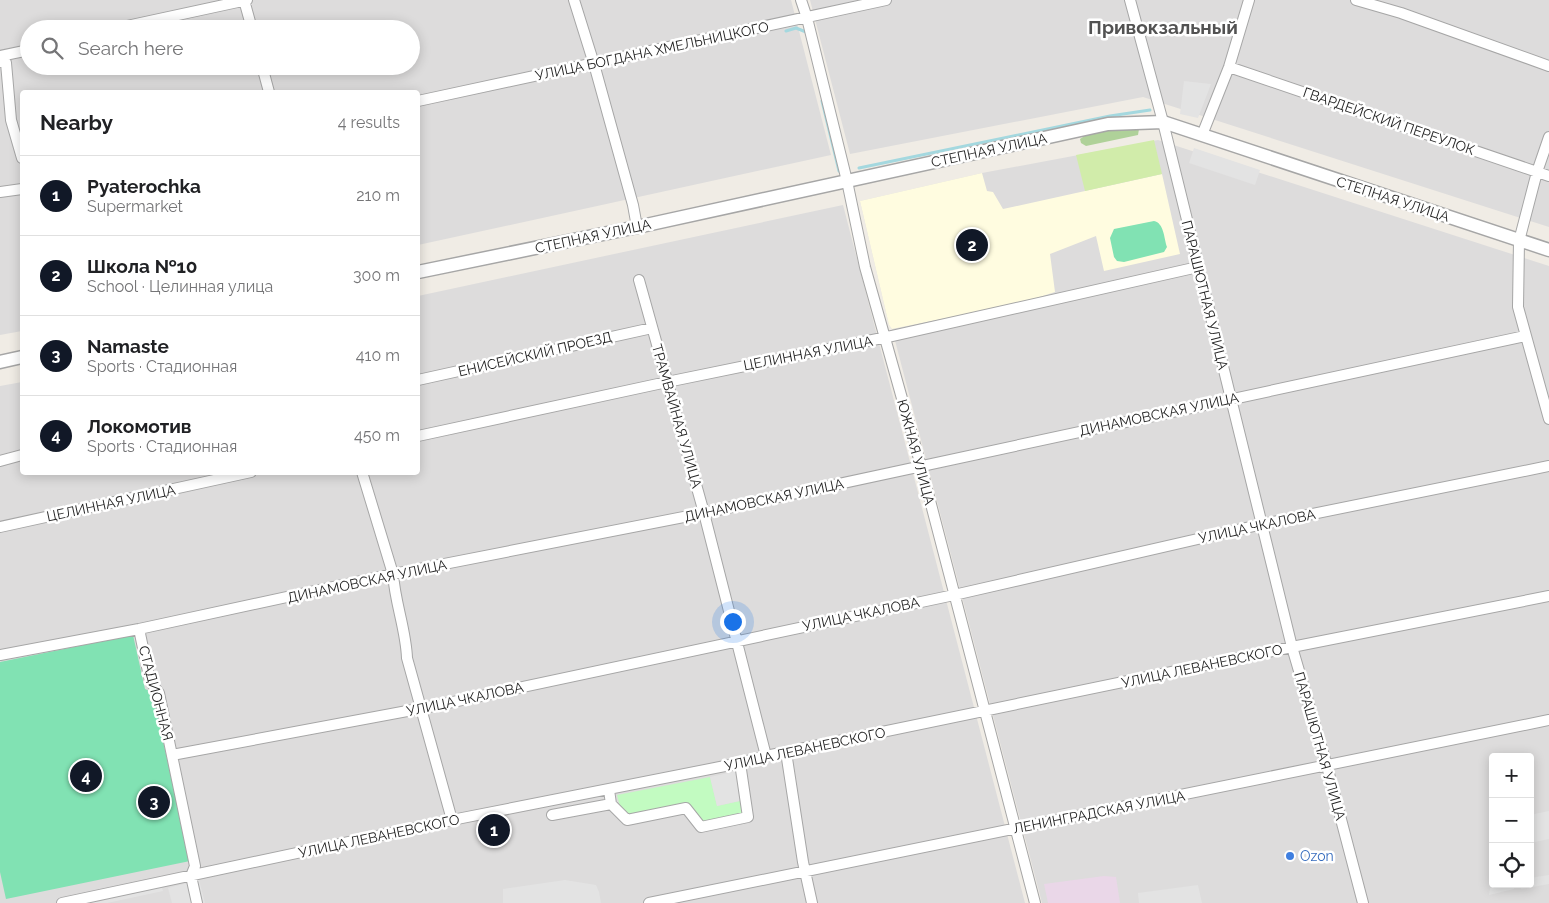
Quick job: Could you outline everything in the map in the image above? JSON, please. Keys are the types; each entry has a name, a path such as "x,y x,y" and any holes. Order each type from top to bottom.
{"street":[{"path":"154,20 245,0 250,20"},
{"path":"574,0 594,64 637,227"},
{"name":"ЮЖНАЯ УЛИЦА","path":"801,0 848,181 866,267 921,466 1014,829 1035,903"},
{"name":"УЛИЦА БОГДАНА ХМЕЛЬНИЦКОГО","path":"420,101 886,0"},
{"name":"ПАРАШЮТНАЯ УЛИЦА","path":"1130,0 1163,122 1292,647 1327,766 1363,903"},
{"path":"1202,136 1229,66 1249,0"},
{"path":"1356,0 1401,13 1549,66"},
{"path":"0,56 20,52"},
{"path":"0,62 6,63 11,120 20,151"},
{"name":"ГВАРДЕЙСКИЙ ПЕРЕУЛОК","path":"1229,66 1549,176"},
{"path":"264,75 268,90"},
{"name":"СТЕПНАЯ УЛИЦА","path":"420,272 637,227 1108,124 1163,122 1549,250"},
{"path":"1549,136 1537,172 1519,241 1518,307 1549,419"},
{"path":"0,192 20,189"},
{"name":"ЦЕЛИННАЯ УЛИЦА","path":"420,436 667,382 885,338 1198,267"},
{"name":"ТРАМВАЙНАЯ УЛИЦА","path":"639,280 738,640 766,756"},
{"name":"ЕНИСЕЙСКИЙ ПРОЕЗД","path":"420,380 652,328"},
{"name":"ДИНАМОВСКАЯ УЛИЦА","path":"0,655 139,629 393,574 704,513 1525,336"},
{"path":"0,362 20,357"},
{"path":"0,460 20,455"},
{"name":"УЛИЦА ЧКАЛОВА","path":"172,755 422,708 954,595 1263,524 1549,466"},
{"name":"ЦЕЛИННАЯ УЛИЦА","path":"0,527 237,475"},
{"path":"363,475 393,574 394,588 406,639 407,658 452,820"},
{"name":"УЛИЦА ЛЕВАНЕВСКОГО","path":"62,903 452,820 609,790 1292,647 1549,596"},
{"name":"СТАДИОННАЯ","path":"139,629 150,681 159,693 195,866 191,876 197,903"},
{"name":"ЛЕНИНГРАДСКАЯ УЛИЦА","path":"649,903 1549,720"},
{"path":"786,752 805,872 812,903"},
{"path":"609,790 611,804 627,820 686,808 701,827 748,817 740,763"},
{"path":"552,815 611,804"}],"shaded area":[{"path":"0,0 791,0 831,155 420,245 420,90 20,90 20,331 0,335"},
{"path":"810,0 1549,0 1549,227 1143,97 850,154"},
{"path":"1184,81 1211,84 1198,118 1180,114"},
{"path":"1158,140 1549,266 1549,903 1042,903 892,329 889,325 860,201 982,173"},
{"path":"1194,148 1260,170 1255,185 1189,163"},
{"path":"982,173 987,191 993,192 1003,209 1162,174 1180,254 1104,271 1096,236 1050,254 1055,292 1021,303 892,329 889,325 860,201"},
{"path":"843,205 1025,903 0,903 0,386 20,382 20,475 420,475 420,296"},
{"path":"738,771 744,800 717,806 710,777"},
{"path":"1549,811 1549,839 1534,842 1534,814"},
{"path":"1549,875 1549,884 1534,887 1534,877"},
{"path":"1104,876 1116,877 1120,903 1048,903 1044,884"},
{"path":"199,880 205,903 172,903 168,888"},
{"path":"565,880 596,885 601,903 503,903 503,889"},
{"path":"161,884 163,891 107,903 74,903"},
{"path":"1198,885 1202,903 1139,903 1138,893"},
{"path":"1490,888 1514,888 1514,889 1489,895"}],"green space":[{"path":"1132,127 1139,129 1138,135 1086,146 1081,143 1080,139 1089,133"},
{"path":"1154,140 1162,174 1085,191 1076,155"},
{"path":"1154,221 1160,225 1163,231 1167,247 1164,252 1124,262 1117,261 1114,257 1110,238 1114,229"},
{"path":"133,635 145,689 152,692 190,861 6,899 0,872 0,662"},
{"path":"710,777 717,806 744,800 746,814 701,823 678,804 628,816 620,807 617,795"}],"waterway":[{"path":"786,31 796,28 806,32 807,35"},
{"path":"822,101 839,171"},
{"path":"859,168 1110,116 1150,110"}],"place":[{"name":"Школа №10","path":"972,245"},
{"name":"Локомотив","path":"86,776"},
{"name":"Namaste","path":"154,802"},
{"name":"Pyaterochka","path":"494,830"},
{"name":"Ozon","path":"1290,856"}],"district":[{"name":"Привокзальный","path":"1163,27"}]}
